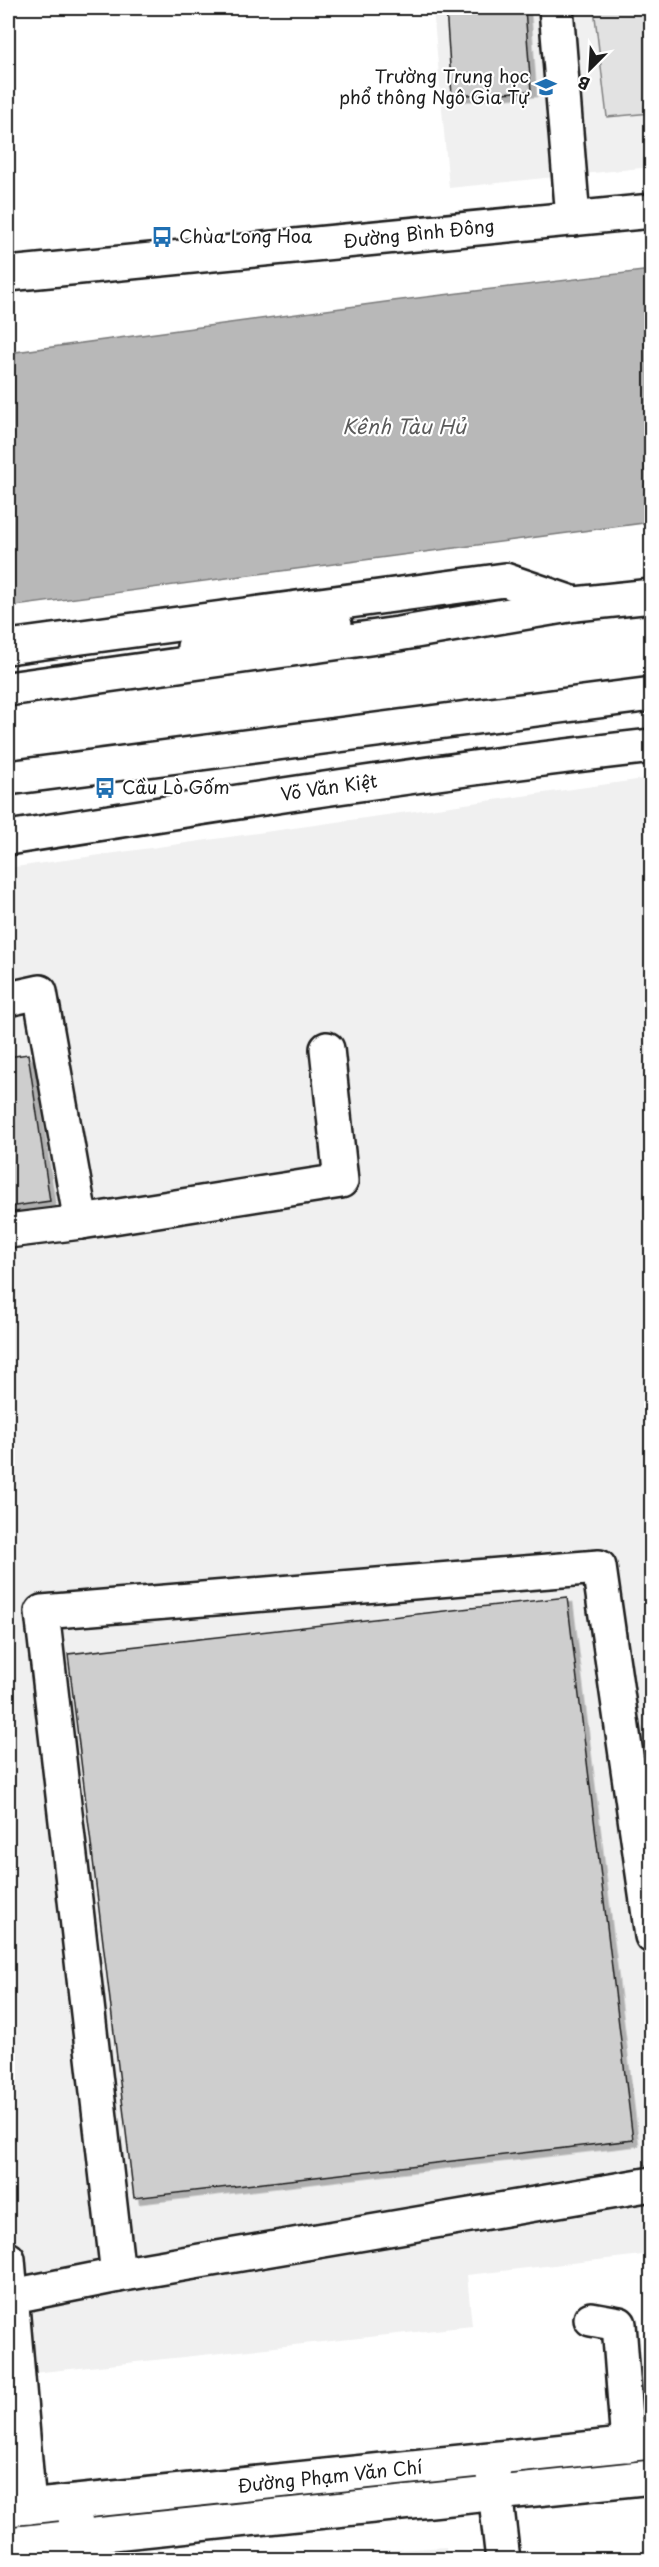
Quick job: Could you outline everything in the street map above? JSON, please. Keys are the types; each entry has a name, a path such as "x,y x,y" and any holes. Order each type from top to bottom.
{"main road":[{"path":"556,8 573,219"},
{"name":"Đường Bình Đông","path":"8,274 651,212"},
{"path":"8,647 505,580 575,604"},
{"path":"8,689 398,634 575,604 651,596"},
{"path":"8,778 651,694"},
{"name":"Võ Văn Kiệt","path":"8,838 293,793 527,760 651,746"},
{"path":"8,999 40,992 81,1222"},
{"path":"8,1231 81,1222 341,1181 327,1049"},
{"path":"118,2275 42,1612 599,1567 651,1936"},
{"path":"9,2297 118,2275 651,2184"},
{"path":"8,2259 19,2508"},
{"path":"591,2319 619,2324 640,2443"},
{"name":"Đường Phạm Văn Chí","path":"19,2508 640,2443"},
{"path":"491,2460 503,2559"},
{"name":"Đường Phạm Văn Chí","path":"8,2544 79,2548 495,2493 651,2477"},
{"path":"74,2502 79,2548"}],"shaded area":[{"name":"Trường Trung học phổ thông Ngô Gia Tự","path":"433,8 651,8 651,167 449,188"},
{"path":"594,8 651,8 651,113 607,117"},
{"path":"651,778 652,1457 645,1458 652,1548 651,2254 467,2275 472,2326 33,2373 44,2482 8,2486 8,868"},
{"path":"446,2547 446,2559 252,2559"}],"water":[{"name":"Kênh Tàu Hủ","path":"651,270 651,522 8,607 8,353 393,301"}],"building":[{"path":"446,8 525,8 531,91 452,96"},
{"path":"28,1054 50,1201 8,1207 8,1057"},
{"path":"567,1597 633,2140 134,2198 68,1654"}],"place":[{"name":"Trường Trung học phổ thông Ngô Gia Tự","path":"546,87"},
{"name":"Chùa Long Hoa","path":"162,237"},
{"name":"Cầu Lò Gốm","path":"105,788"}]}
